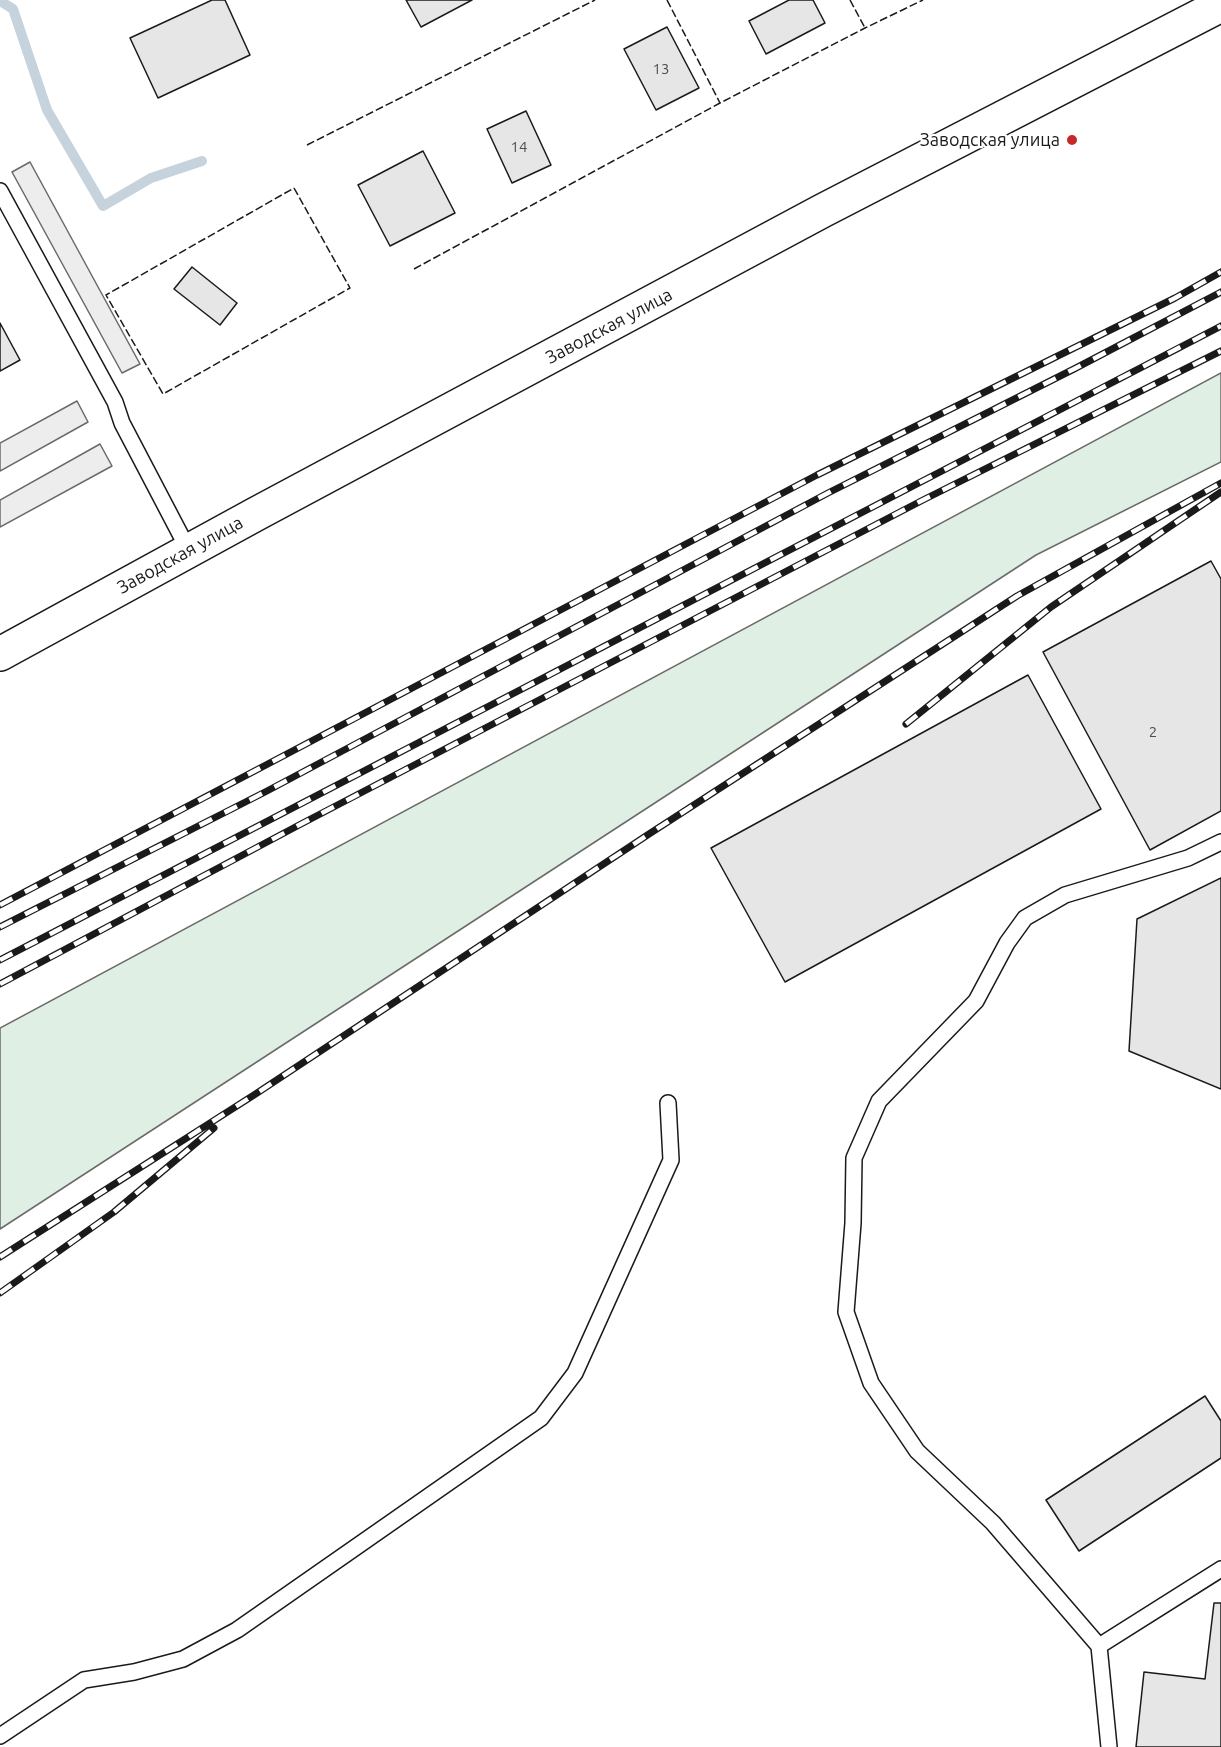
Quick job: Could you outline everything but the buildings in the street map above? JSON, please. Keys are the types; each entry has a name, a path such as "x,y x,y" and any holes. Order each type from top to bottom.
{"street":[{"name":"Заводская улица","path":"0,654 822,211 1221,5"}],"lane":[{"path":"0,192 115,402 122,423 189,551"},
{"path":"1109,1747 1099,1647 993,1523 917,1451 871,1383 846,1312 853,1223 854,1158 879,1101 976,1001 1007,943 1025,918 1065,895 1188,858 1221,842"},
{"path":"0,1736 84,1680 183,1659 237,1630 541,1418 575,1373 671,1160 669,1103"},
{"path":"1099,1647 1221,1569"}],"green space":[{"path":"1221,373 1221,462 1036,555 0,1229 0,1028"}],"shaded area":[{"path":"30,162 140,364 122,373 12,172"},
{"path":"77,401 88,422 0,471 0,443"},
{"path":"100,444 112,466 0,527 0,500"}],"waterway":[{"path":"0,1 13,9 47,110 103,206 151,178 202,161"}],"railway":[{"path":"0,905 817,475 1175,298 1221,272"},
{"path":"0,927 267,791 828,493 1221,292"},
{"path":"0,960 1221,326"},
{"path":"0,984 301,824 923,500 1221,351"},
{"path":"0,1257 254,1095 649,834 1017,596 1221,483"},
{"path":"906,724 1051,607 1221,492"},
{"path":"0,1293 114,1212 214,1128"}],"fence":[{"path":"307,145 595,0"},
{"path":"667,0 720,103"},
{"path":"850,0 865,28"},
{"path":"414,269 720,103 923,0"},
{"path":"294,188 350,288 163,394 106,295 294,188"}],"place":[{"name":"Заводская улица","path":"1072,140"}]}
